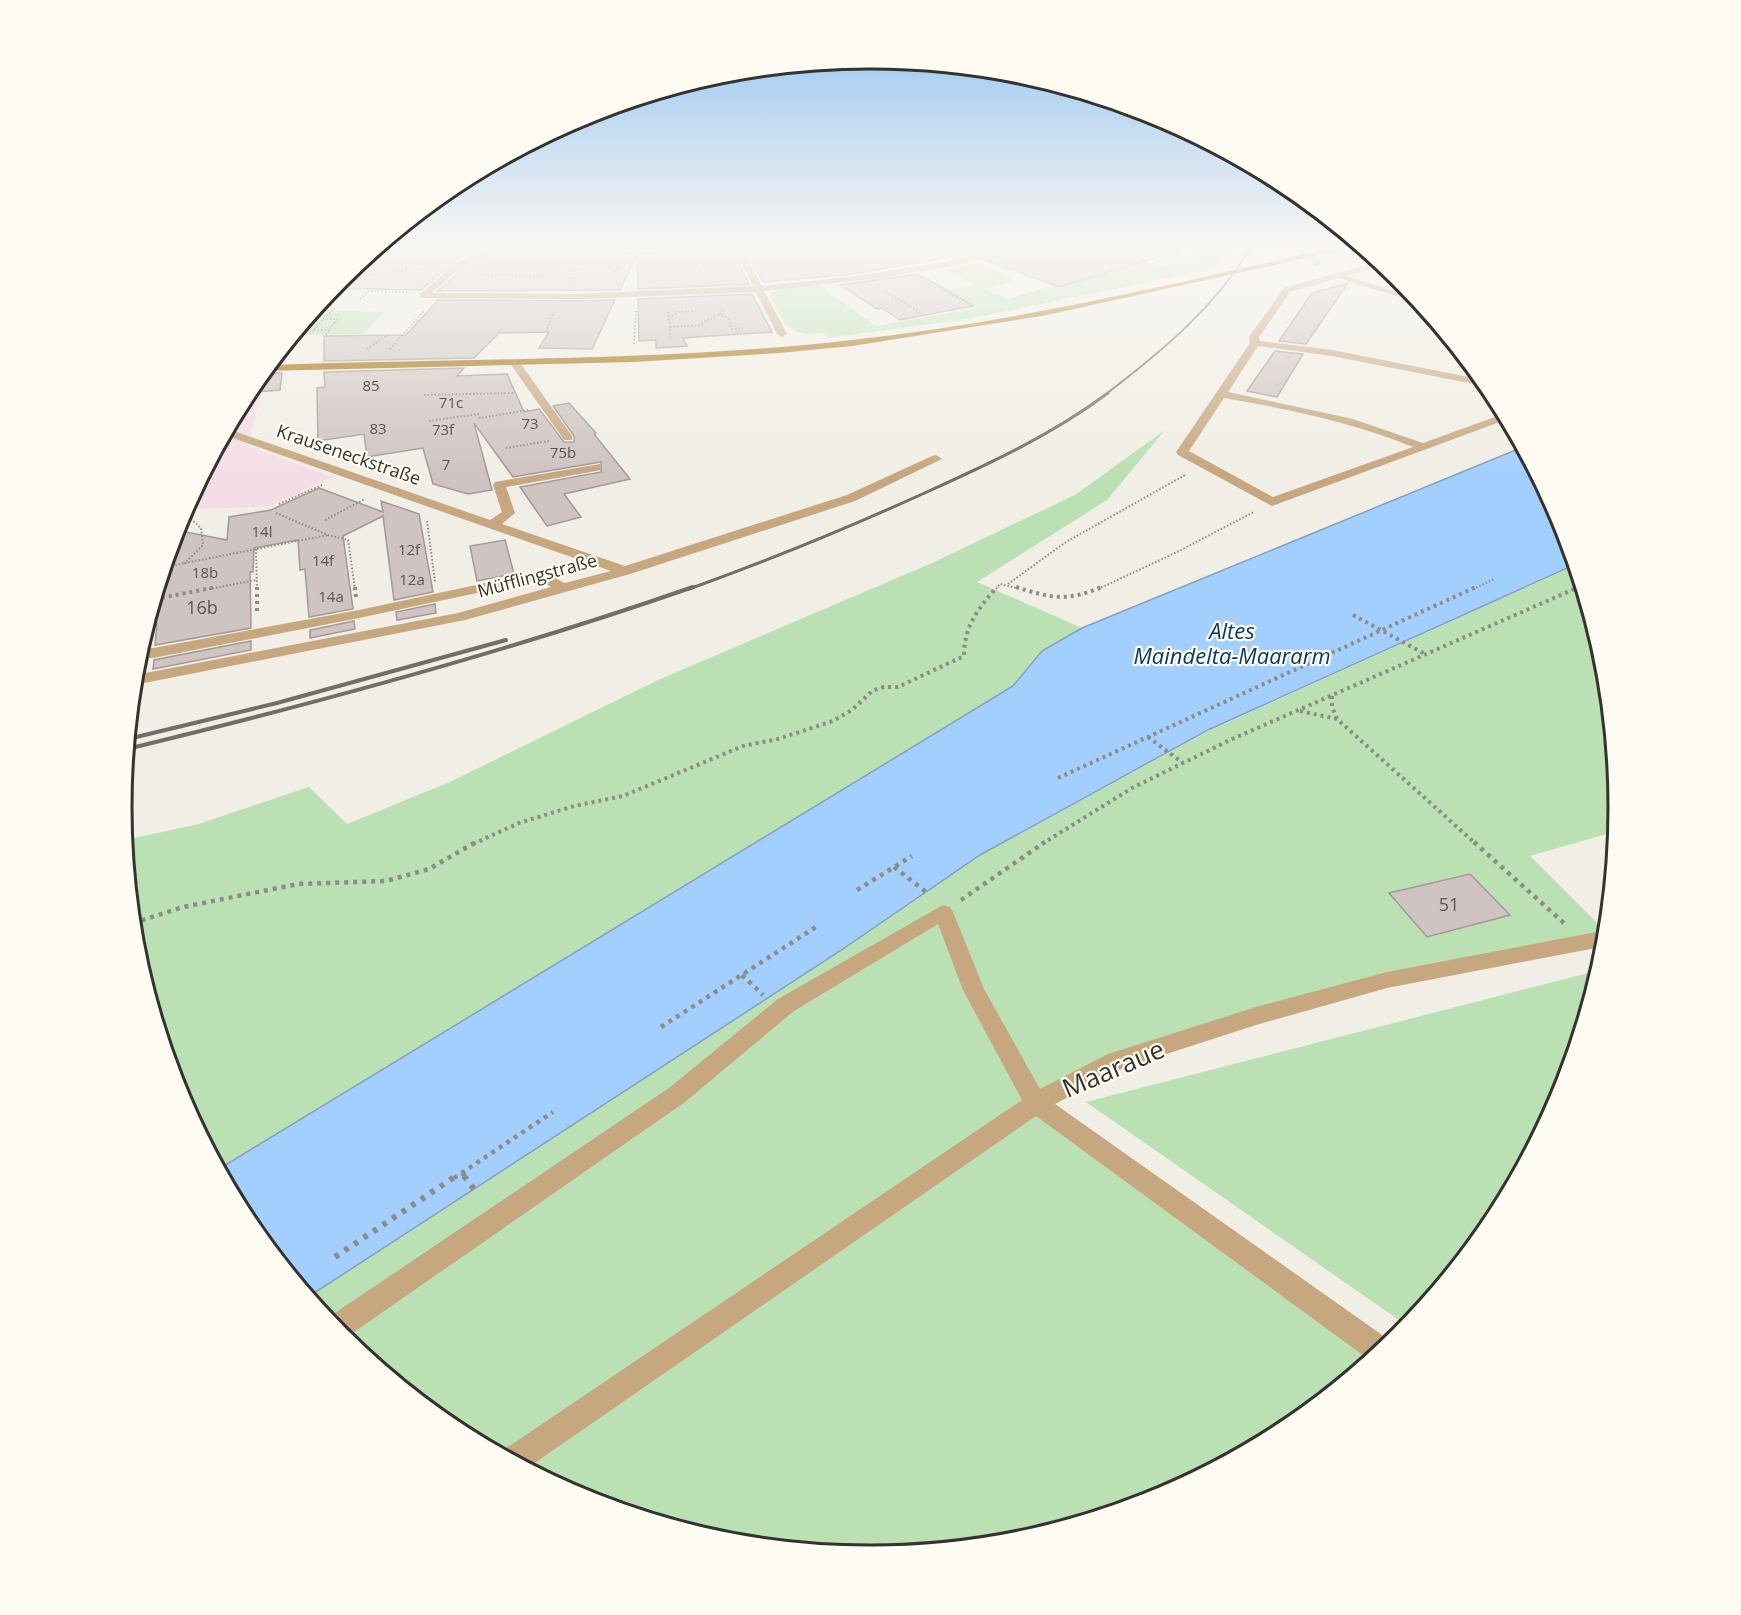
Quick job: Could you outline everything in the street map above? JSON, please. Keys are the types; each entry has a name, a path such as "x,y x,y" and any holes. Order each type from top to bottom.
{"main road":[{"path":"279,366 695,356 861,342 1003,320"}],"street":[{"path":"775,320 782,334"},
{"path":"1265,320 1254,336 1255,343 1182,452 1272,502 1498,419"},
{"path":"1255,343 1332,353 1473,381"},
{"path":"514,362 568,438"},
{"path":"1221,394 1344,418 1391,433 1424,447"},
{"name":"Krauseneckstraße","path":"233,434 492,524 550,562 625,571"},
{"name":"Müfflingstraße","path":"143,678 460,617 625,571 851,498 936,459"},
{"path":"492,524 509,513 499,484 596,468"},
{"path":"149,651 258,634 437,597 550,562"},
{"name":"Krauseneckstraße","path":"550,562 563,588"},
{"path":"342,1324 677,1095 786,1005 943,912 974,990 1036,1103 519,1456"},
{"name":"Maaraue","path":"1375,1347 1036,1103 1116,1061 1256,1016 1387,980 1596,940"}],"path":[{"path":"305,333 310,333 322,320"},
{"path":"325,336 336,320"},
{"path":"390,349 417,320"},
{"path":"636,320 634,345 642,345"},
{"path":"663,343 671,343 669,320"},
{"path":"698,326 704,320"},
{"path":"729,320 734,334"},
{"path":"670,327 704,326"},
{"path":"732,329 743,328"},
{"path":"313,330 329,330"},
{"path":"360,356 375,342 388,336"},
{"path":"424,395 536,392"},
{"path":"429,421 478,414 480,418 547,407"},
{"path":"506,448 568,438"},
{"path":"1007,585 1066,542 1139,499 1204,465"},
{"path":"279,504 347,474"},
{"path":"325,520 387,487"},
{"name":"Krauseneckstraße","path":"425,500 437,597"},
{"path":"141,920 183,906 298,884 386,881 429,869 465,847 519,823 574,806 623,796 743,746 778,739 833,721 852,710 872,692 884,687 898,687 964,656 963,645 968,621 1000,584 1053,597 1083,595 1174,555 1272,502"},
{"path":"276,513 328,535 348,540 359,614"},
{"path":"185,564 202,545 201,528 191,518"},
{"path":"173,566 328,535"},
{"path":"256,549 258,634"},
{"path":"1058,778 1494,579"},
{"path":"163,598 256,580"},
{"path":"943,912 1035,848 1132,788 1298,710 1576,589"},
{"path":"1353,615 1425,654"},
{"path":"1332,696 1332,707 1337,719 1596,940"},
{"path":"1298,710 1337,719"},
{"path":"1148,737 1183,763"},
{"path":"857,890 912,856"},
{"path":"894,867 926,892"},
{"path":"661,1028 819,925"},
{"path":"742,975 767,999"},
{"path":"335,1257 553,1112"},
{"path":"462,1173 474,1189"}],"shaded area":[{"path":"263,388 248,446 332,477 271,506 195,509 231,438"}],"green space":[{"path":"316,320 377,320 363,334 304,335"},
{"path":"784,320 868,320 876,326 908,320 958,320 827,338 824,333 811,334 795,331"},
{"path":"1165,430 1107,500 977,582 1082,628 1042,651 1013,686 225,1166 188,1090 157,999 138,904 133,838 199,824 309,787 347,824 450,782 658,680 932,563 1075,495"},
{"path":"1569,568 1584,616 1603,711 1609,808 1608,834 1530,856 1599,925 1597,937 1586,942 1387,980 1116,1061 519,1457 460,1422 421,1393 348,1330 314,1293 840,951 980,855 1211,730"},
{"path":"1590,973 1570,1045 1553,1090 1510,1177 1485,1218 1456,1257 1401,1321 1086,1102"},
{"path":"1038,1113 1366,1355 1281,1422 1197,1470 1108,1507 1062,1521 967,1540 870,1546 774,1540 726,1532 633,1507 588,1490 526,1461"}],"water":[{"name":"Altes Maindelta-Maararm","path":"1516,450 1553,525 1569,567 1208,730 980,855 840,951 314,1293 256,1218 225,1165 1013,686 1042,651 1082,628"}],"building":[{"path":"419,320 605,320 592,349 539,348 549,332 499,333 474,358 324,361 324,336 406,335"},
{"path":"639,320 766,320 772,332 683,338 687,346 656,348 656,340 639,341"},
{"path":"1293,320 1322,320 1306,344 1279,341"},
{"path":"1275,351 1303,354 1277,397 1247,391"},
{"path":"464,368 457,376 507,374 524,412 539,409 564,442 574,442 574,436 553,406 569,403 596,433 594,434 630,479 564,494 581,517 547,526 520,487 601,472 601,462 513,477 474,423 492,490 468,494 433,484 423,448 367,457 364,434 318,441 317,388 325,387 324,372"},
{"path":"274,373 282,373 280,390 260,392"},
{"path":"319,488 383,512 381,501 419,514 433,592 394,600 383,516 343,536 353,609 309,617 305,569 300,570 298,540 254,548 253,572 250,572 251,628 155,645 157,616 185,532 227,540 229,517 271,510"},
{"path":"505,540 514,574 477,581 470,546"},
{"path":"435,604 436,613 397,620 396,612"},
{"path":"354,621 355,629 310,638 310,630"},
{"path":"251,641 251,650 153,669 154,660"},
{"path":"1470,874 1510,915 1427,937 1389,893"}],"railway":[{"path":"1106,394 1147,362 1193,320"},
{"path":"689,589 840,530 975,470 1044,435 1108,393"},
{"path":"135,747 483,655 693,587"},
{"path":"136,737 277,703 506,640"}]}
